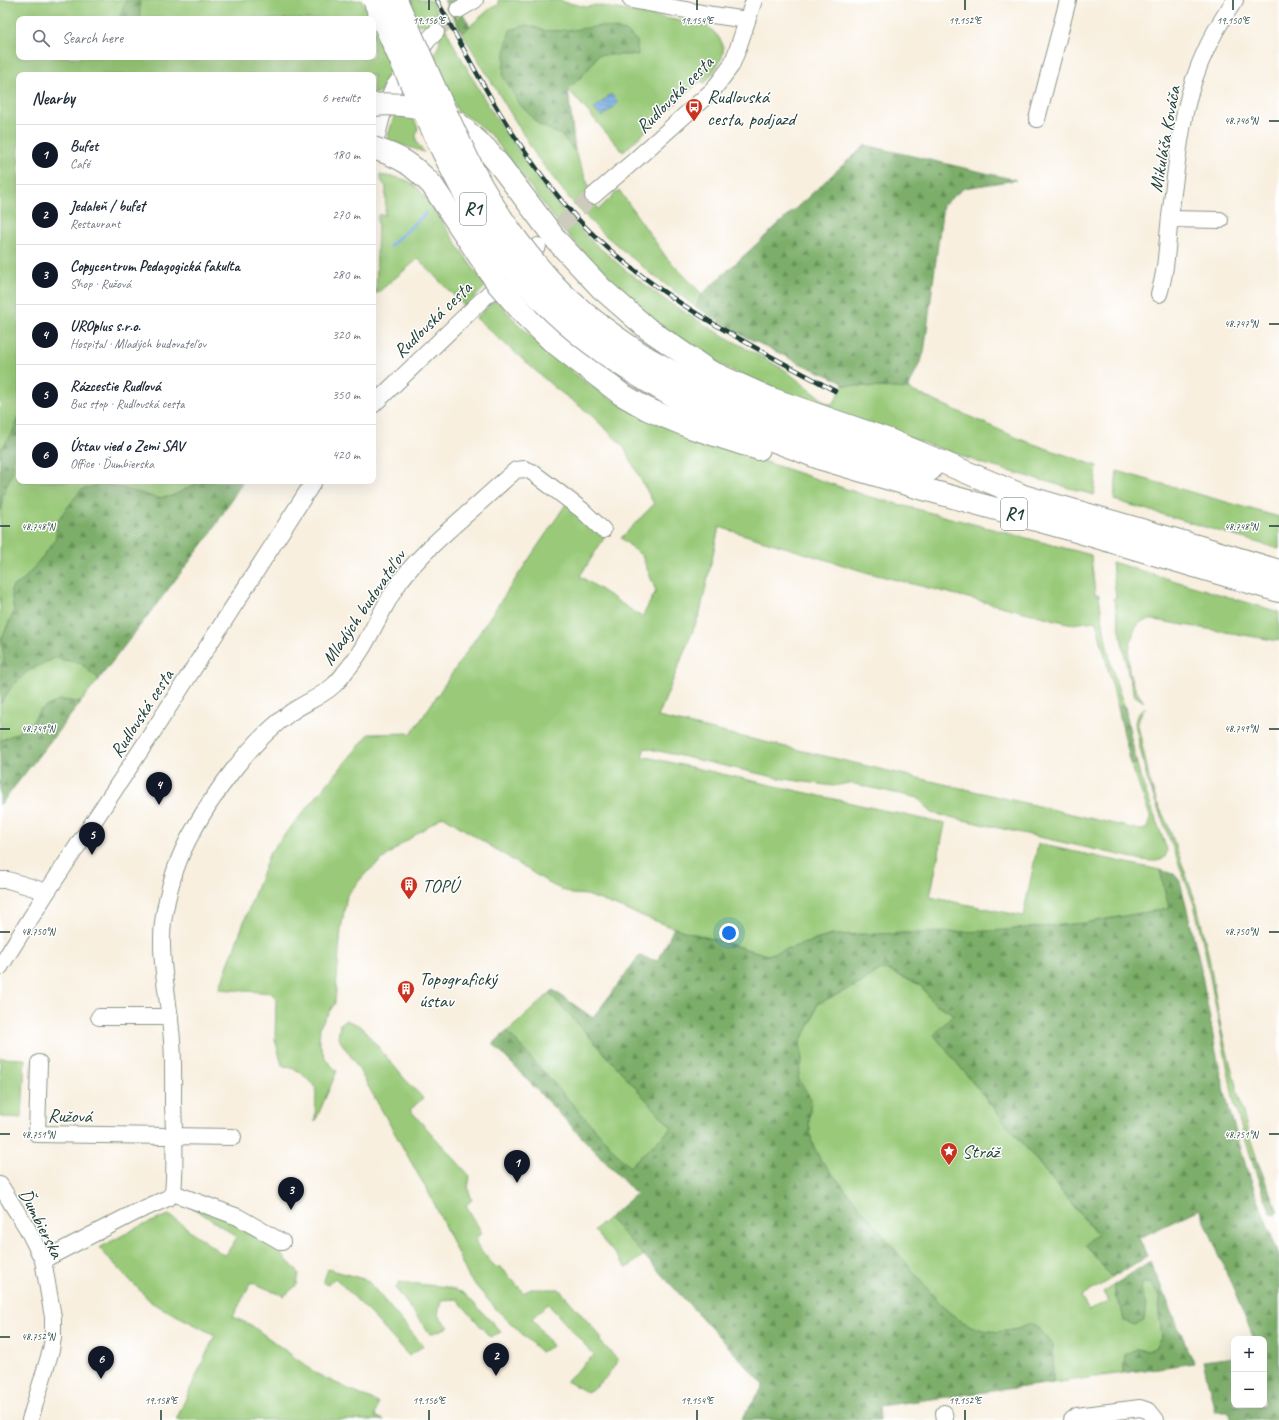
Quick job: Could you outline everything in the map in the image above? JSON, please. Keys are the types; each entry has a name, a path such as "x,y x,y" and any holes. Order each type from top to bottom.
{"highway":[{"name":"R1","path":"374,0 438,142 463,193 484,229 508,263 533,292 584,339 639,365 693,383 742,407 809,433 871,453 1019,494 1279,571"},
{"name":"R1","path":"396,0 455,133 482,185 502,218 549,279 573,303 621,341 639,365 681,401 728,422 822,459 1069,529 1279,591"},
{"path":"376,105 389,103 412,106 444,115 456,122 486,148 557,240 601,288 648,329 703,367 769,398 889,440 1019,494"},
{"path":"376,149 392,154 407,162 432,185 498,284 526,316 552,341 621,394 647,408 690,427 769,453 822,459"}],"street":[{"path":"461,5 475,0"},
{"path":"631,0 747,20"},
{"name":"Rudlovská cesta","path":"593,196 712,90 731,66 754,0"},
{"path":"1037,118 1068,0"},
{"name":"Mikuláša Kováča","path":"1159,294 1164,278 1182,128 1191,93 1202,61 1211,41 1224,15 1235,0"},
{"path":"376,140 382,116 393,88 428,40 436,32"},
{"path":"1170,219 1220,220"},
{"name":"Rudlovská cesta","path":"376,403 538,246"},
{"name":"Mladých budovateľov","path":"170,1017 162,949 163,922 176,867 187,841 204,812 245,757 290,713 333,686 348,670 359,654 401,579 420,557 438,539 516,470 524,469 532,472 582,510 603,530"},
{"name":"Rudlovská cesta","path":"0,967 47,892 152,733 312,484"},
{"path":"0,880 8,880 47,892"},
{"path":"43,1260 136,1212 168,1198 173,1193 174,1136 170,1017 99,1017"},
{"name":"Ružová","path":"39,1062 37,1134 233,1137"},
{"name":"Ďumbierska","path":"0,1185 27,1228 43,1260 53,1317 53,1338 50,1355 30,1420"},
{"path":"173,1193 238,1217 282,1242"},
{"path":"1072,1420 1077,1416 1140,1408 1149,1411 1156,1420"}],"green space":[{"path":"0,0 362,0 369,16 16,16 16,60 376,60 376,32 392,69 379,93 376,94 376,72 16,72 16,484 101,484 59,518 55,541 23,581 13,586 11,591 14,611 2,638 4,661 0,667"},
{"path":"126,0 140,0 140,16 120,16"},
{"path":"407,0 431,0 455,47 490,109 551,197 586,236 624,269 665,300 715,331 785,370 828,404 834,403 843,385 908,389 1022,440 1097,466 1094,495 984,464 759,385 710,359 653,320 600,273 550,213 492,136 471,119 458,112 432,56 439,44 439,34 432,26 418,25"},
{"path":"444,0 455,0 470,26 462,33"},
{"path":"498,0 561,0 587,7 596,5 707,26 721,41 723,54 705,83 700,81 623,152 568,89 587,71 598,55 571,30 547,31 527,25 506,46 503,76 519,103 538,124 561,135 575,151 598,210 619,190 666,257 702,294 696,307 650,273 599,230 568,197 537,157 462,33 492,7 499,5"},
{"path":"527,25 547,31 571,30 601,26 626,31 637,41 638,55 598,55 587,71 568,89 575,151 561,135 538,124 519,103 503,76 506,46 510,30"},
{"path":"395,113 412,115 418,128 416,141 424,152 387,140"},
{"path":"865,145 1016,180 964,188 943,205 924,353 908,389 843,385 841,381 801,364 738,333 696,307 702,294"},
{"path":"380,175 407,180 419,189 486,286 465,307 418,259 376,294 378,215 385,215 386,187 380,179"},
{"path":"496,299 518,324 584,381 616,402 674,431 867,496 1091,555 1095,594 1099,595 1105,638 1115,680 1125,707 1121,705 1118,708 1096,621 1072,624 869,573 719,527 700,613 658,717 1140,830 1146,829 1150,822 1150,816 1131,764 1137,764 1167,850 1162,860 1142,860 932,813 918,798 849,783 833,786 778,778 645,748 642,756 945,824 930,897 1023,916 1038,844 1160,870 1169,908 1085,923 993,931 832,935 767,955 674,928 587,895 572,894 552,885 443,816 399,846 366,873 347,895 341,929 335,1003 320,1026 319,1042 326,1060 337,1071 315,1122 316,1088 299,1071 282,1065 275,1039 276,1000 272,993 219,989 270,852 369,734 412,733 566,504 606,535 580,576 642,617 656,591 642,556 621,538 654,504 623,446 589,413 555,388 476,318"},
{"path":"16,423 16,444 13,454 13,471 2,497 2,508 0,511 0,450 12,434"},
{"path":"1117,471 1279,517 1279,549 1114,500"},
{"path":"99,484 106,484 158,498 172,496 194,485 241,484 209,536 99,679 80,663 54,658 28,671 10,689 0,704 0,667 4,661 2,638 14,611 11,591 13,586 23,581 55,541 59,518 81,490"},
{"path":"106,484 195,484 172,496 157,498"},
{"path":"1112,562 1279,612 1279,641 1154,620 1146,620 1141,622 1132,637 1129,651 1129,664 1132,682 1136,691 1144,702 1135,696 1128,674 1114,598 1116,598"},
{"path":"54,658 80,663 99,679 81,702 60,700 40,710 29,727 0,741 0,704 10,689 28,671"},
{"path":"60,700 81,702 0,805 0,741 29,727 40,710"},
{"path":"1121,705 1125,707 1137,764 1131,764 1118,708"},
{"path":"1145,707 1138,721 1138,725 1149,778 1157,803 1168,825 1197,905 1209,957 1221,1028 1248,1132 1257,1159 1253,1157 1252,1160 1235,1107 1205,951 1194,904 1147,779 1135,723 1137,715"},
{"path":"1160,870 1174,874 1180,881 1199,959 1216,1052 1229,1109 1247,1170 1279,1256 1279,1420 1230,1420 1229,1412 1215,1412 1203,1361 1231,1357 1231,1408 1267,1408 1267,1336 1253,1336 1200,1209 1139,1238 1147,1256 1112,1278 1085,1244 1097,1234 934,1035 954,1014 934,1003 920,985 885,969 873,974 861,983 817,1004 813,1019 800,1042 802,1061 798,1078 811,1099 809,1123 812,1143 820,1159 940,1304 948,1311 964,1323 982,1330 1002,1331 1021,1328 1033,1323 1053,1345 1053,1383 879,1406 880,1420 741,1420 764,1385 609,1218 636,1194 493,1044 507,1031 629,1167 672,1128 550,993 553,990 593,1018 639,956 658,961 674,928 767,955 832,935 993,931 1085,923 1169,908"},
{"path":"885,969 920,985 934,1003 954,1014 934,1035 1097,1235 1085,1244 1112,1278 1081,1297 1089,1311 1108,1301 1103,1292 1114,1285 1115,1295 1121,1306 1124,1321 1142,1283 1150,1283 1160,1297 1159,1313 1162,1336 1156,1347 1148,1351 1137,1349 1125,1355 1123,1373 1053,1383 1053,1345 1033,1323 1016,1329 991,1331 982,1330 964,1323 940,1304 820,1159 812,1143 809,1123 810,1099 798,1078 802,1061 800,1042 813,1019 817,1004 861,983 873,974"},
{"path":"550,993 672,1128 629,1167 507,1032"},
{"path":"346,1020 361,1026 403,1077 423,1098 410,1110 470,1176 468,1189 472,1200 466,1205 482,1233 476,1238 476,1244 496,1268 500,1266 524,1293 529,1289 559,1289 602,1338 600,1341 618,1360 605,1379 597,1386 587,1392 566,1381 594,1355 548,1304 532,1318 552,1346 541,1352 496,1309 469,1278 432,1199 354,1061 338,1038 340,1024"},
{"path":"0,1058 25,1059 22,1118 0,1117"},
{"path":"1253,1157 1257,1159 1278,1212 1276,1214 1271,1213 1252,1160"},
{"path":"189,1205 218,1215 270,1242 299,1273 297,1285 284,1296 251,1282 233,1317 251,1325 317,1374 378,1403 375,1416 384,1420 176,1420 215,1335 152,1303 99,1248 136,1228 169,1215 225,1256 237,1237"},
{"path":"609,1218 644,1255 627,1268 594,1230"},
{"path":"1150,1261 1194,1363 1123,1373 1125,1355 1137,1349 1148,1351 1156,1347 1162,1336 1159,1313 1160,1297 1150,1283 1142,1283 1140,1289 1146,1304 1144,1320 1135,1325 1124,1321 1121,1306 1115,1295 1114,1285"},
{"path":"328,1269 367,1280 423,1346 409,1356 335,1278 328,1285 323,1283"},
{"path":"399,1282 447,1287 464,1293 501,1332 490,1337 457,1299 441,1300 438,1315 449,1327 430,1334 396,1289"}],"water":[{"path":"611,94 618,103 602,117 594,109"}],"waterway":[{"path":"390,246 425,214"}],"tunnel":[{"path":"436,32 458,10"},
{"path":"543,241 593,196"}],"railway":[{"path":"437,0 467,57 517,140 554,192 603,244 633,269 698,314 766,354 835,391"}],"place":[{"name":"Rudlovská cesta, podjazd","path":"694,122"},
{"name":"UROplus s.r.o.","path":"159,805"},
{"name":"Rázcestie Rudlová","path":"92,855"},
{"name":"TOPÚ","path":"409,900"},
{"name":"Topografický ústav","path":"406,1004"},
{"name":"Stráž","path":"949,1166"},
{"name":"Bufet","path":"517,1183"},
{"name":"Copycentrum Pedagogická fakulta","path":"291,1210"},
{"name":"Jedaleň / bufet","path":"496,1376"},
{"name":"Ústav vied o Zemi SAV","path":"101,1379"}]}
